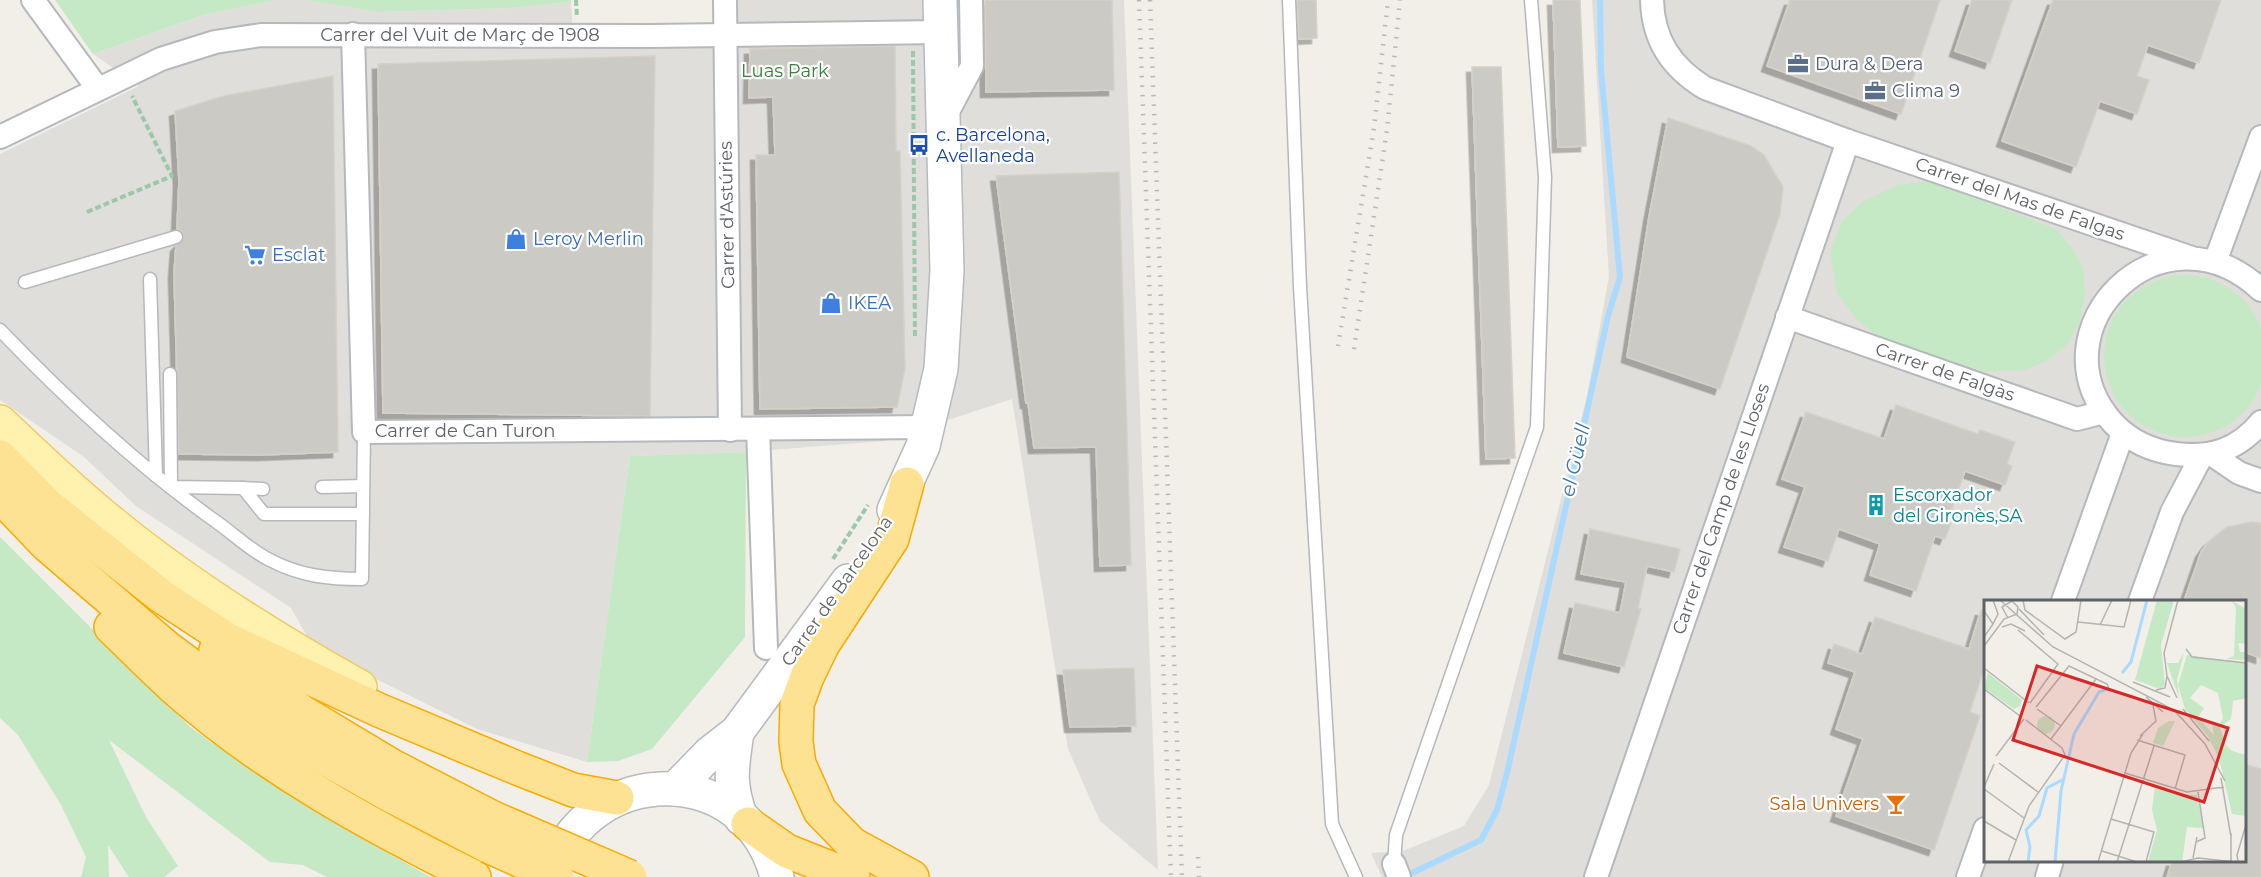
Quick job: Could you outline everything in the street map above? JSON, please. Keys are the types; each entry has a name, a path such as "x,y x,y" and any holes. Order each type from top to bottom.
{"highway":[{"path":"0,458 75,534 182,626 302,712 392,766 557,877"},
{"path":"907,484 892,539 824,644 807,677 797,704 796,742 799,764 820,811 852,844 912,877"},
{"path":"0,496 47,545 166,647 287,737 386,793 490,832 630,877"},
{"path":"52,509 161,596 228,640 402,720 573,790 617,798"},
{"path":"0,514 70,588 180,693 243,743 325,797 474,877"},
{"path":"745,821 787,851 853,877"}],"main road":[{"name":"Carrer de Barcelona","path":"675,789 710,753 737,732 854,573 894,510 907,484 929,427 941,369 946,271 940,16"},
{"path":"0,422 111,523 155,557 250,621 363,688 402,720"},
{"name":"Carrer de Barcelona","path":"737,732 731,771 732,792 745,821"},
{"path":"550,877 561,850 572,832 595,810 617,798 651,789 675,789 716,801 745,821 765,847 777,877"}],"street":[{"path":"33,0 98,88"},
{"name":"Carrer d'Astúries","path":"725,0 730,430"},
{"name":"Carrer de Barcelona","path":"943,121 972,66 971,0"},
{"path":"1653,11 1662,46 1673,63 1686,76 1705,88 1848,141"},
{"name":"Carrer del Vuit de Març de 1908","path":"0,136 161,59 215,42 261,35 727,34 940,16"},
{"name":"Carrer de Can Turon","path":"353,34 364,432 929,427"},
{"path":"2215,262 2261,137"},
{"name":"Carrer del Mas de Falgas","path":"1848,141 2192,258"},
{"name":"Carrer del Camp de les Lloses","path":"1596,877 1848,141"},
{"path":"2261,290 2252,277 2215,262 2192,258 2171,259 2139,270 2113,290 2099,310 2088,345 2087,364 2094,394 2104,412 2123,434 2156,452 2206,456 2261,482"},
{"name":"Carrer de Falgàs","path":"1787,317 2077,419 2104,412"},
{"path":"2140,600 2176,504 2206,456 2226,449 2253,432 2261,422"},
{"path":"758,429 766,648"},
{"path":"2063,600 2123,434"},
{"path":"1968,877 1984,832"},
{"path":"2047,877 2052,862"}],"lane":[{"path":"1289,0 1300,287 1332,824 1356,877"},
{"path":"1396,871 1396,835 1537,428 1545,177 1531,0"},
{"path":"25,282 176,237"},
{"path":"150,279 156,476"},
{"path":"0,330 56,385 156,476 270,560 322,579 362,579 364,432"},
{"path":"170,374 171,487"},
{"path":"322,487 363,486"},
{"path":"171,487 263,489"},
{"path":"243,488 264,514 363,514"}],"path":[{"path":"87,212 172,176 142,112 120,78"}],"shaded area":[{"path":"277,0 306,0 379,12 510,8 571,2 573,36 722,35 723,0 1124,0 1158,870 1100,821 1068,749 1012,399 884,441 746,452 630,456 587,762 477,729 314,648 291,608 136,506 84,457 0,400 0,154 139,86 93,54 203,15"},
{"path":"1592,0 2261,0 2261,877 1382,877 1371,853 1403,851 1464,826 1489,785 1587,396 1609,277"}],"green space":[{"path":"55,0 277,0 203,15 93,54"},
{"path":"306,0 571,0 571,2 510,8 379,12"},
{"path":"1930,181 2056,229 2073,249 2083,268 2085,294 2080,321 2067,345 2046,361 2024,370 1986,372 1881,338 1858,321 1837,293 1830,252 1842,221 1864,201 1897,185"},
{"path":"2185,275 2201,276 2216,281 2242,299 2260,325 2262,381 2260,387 2242,413 2216,431 2201,436 2185,437 2169,436 2154,431 2128,413 2110,387 2105,372 2104,356 2105,340 2110,325 2128,299 2154,281 2169,276"},
{"path":"746,452 745,637 652,749 618,761 587,762 630,456"},
{"path":"0,537 190,727 304,805 430,877 327,877 303,865 270,862 109,740 146,817 178,866 164,877 129,877 108,845 109,877 81,877 86,857 61,805 18,735 0,718"}],"building":[{"path":"985,0 1112,0 1114,90 986,92"},
{"path":"1297,0 1316,0 1317,38 1299,39"},
{"path":"1553,0 1580,0 1586,146 1558,147"},
{"path":"1790,0 1940,0 1901,114 1767,66"},
{"path":"1972,0 2012,0 1990,63 1955,51"},
{"path":"2053,0 2221,0 2199,63 2148,45 2137,76 2149,80 2137,114 2100,101 2076,167 2002,141"},
{"path":"895,46 896,151 900,151 905,369 897,407 760,409 756,155 775,155 773,97 749,98 750,49"},
{"name":"Leroy Merlin","path":"655,56 650,416 383,413 378,64"},
{"path":"1472,67 1501,67 1515,458 1486,459"},
{"name":"Esclat","path":"333,76 338,452 262,455 179,454 174,273 176,246 184,238 182,231 177,229 179,181 175,111 224,96"},
{"path":"1668,118 1751,146 1764,155 1783,187 1780,214 1720,389 1627,357 1649,217"},
{"path":"1119,172 1131,565 1100,566 1096,447 1034,448 996,176"},
{"name":"Escorxador del Gironès,SA","path":"1896,405 1978,434 1980,430 2015,442 2007,464 2012,466 2005,485 1965,471 1947,523 1951,524 1945,539 1935,536 1916,591 1870,575 1880,544 1839,529 1828,561 1784,547 1805,487 1782,479 1806,412 1884,439"},
{"path":"2252,522 2261,523 2261,658 2246,653 2246,600 2184,600 2201,552 2208,542 2227,527"},
{"path":"1590,529 1680,549 1674,572 1647,566 1638,608 1641,609 1624,667 1564,653 1575,603 1620,613 1626,582 1581,574"},
{"path":"1981,610 1984,611 1984,669 1970,712 1980,716 1934,850 1836,816 1863,739 1836,729 1855,672 1828,663 1834,644 1862,654 1875,617 1969,649"},
{"path":"1134,668 1136,726 1070,727 1063,670"},
{"path":"2246,765 2261,769 2261,877 2167,877 2172,862 2246,862"}],"waterway":[{"name":"el Güell","path":"1414,872 1481,840 1497,810 1608,316 1620,277 1601,70 1600,0"}],"railway":[{"path":"1139,0 1171,877"},
{"path":"1150,0 1182,877"},
{"path":"1338,346 1374,128 1388,0"},
{"path":"1354,349 1387,130 1400,0"},
{"path":"1198,857 1199,877"}],"place":[{"name":"Dura & Dera","path":"1798,64"},
{"name":"Clima 9","path":"1875,91"},
{"name":"c. Barcelona, Avellaneda","path":"919,145"},
{"name":"Leroy Merlin","path":"516,239"},
{"name":"Esclat","path":"255,255"},
{"name":"IKEA","path":"831,303"},
{"name":"Escorxador del Gironès,SA","path":"1876,505"},
{"name":"Sala Univers","path":"1896,804"}],"park label":[{"name":"Luas Park","path":"785,71"}]}
